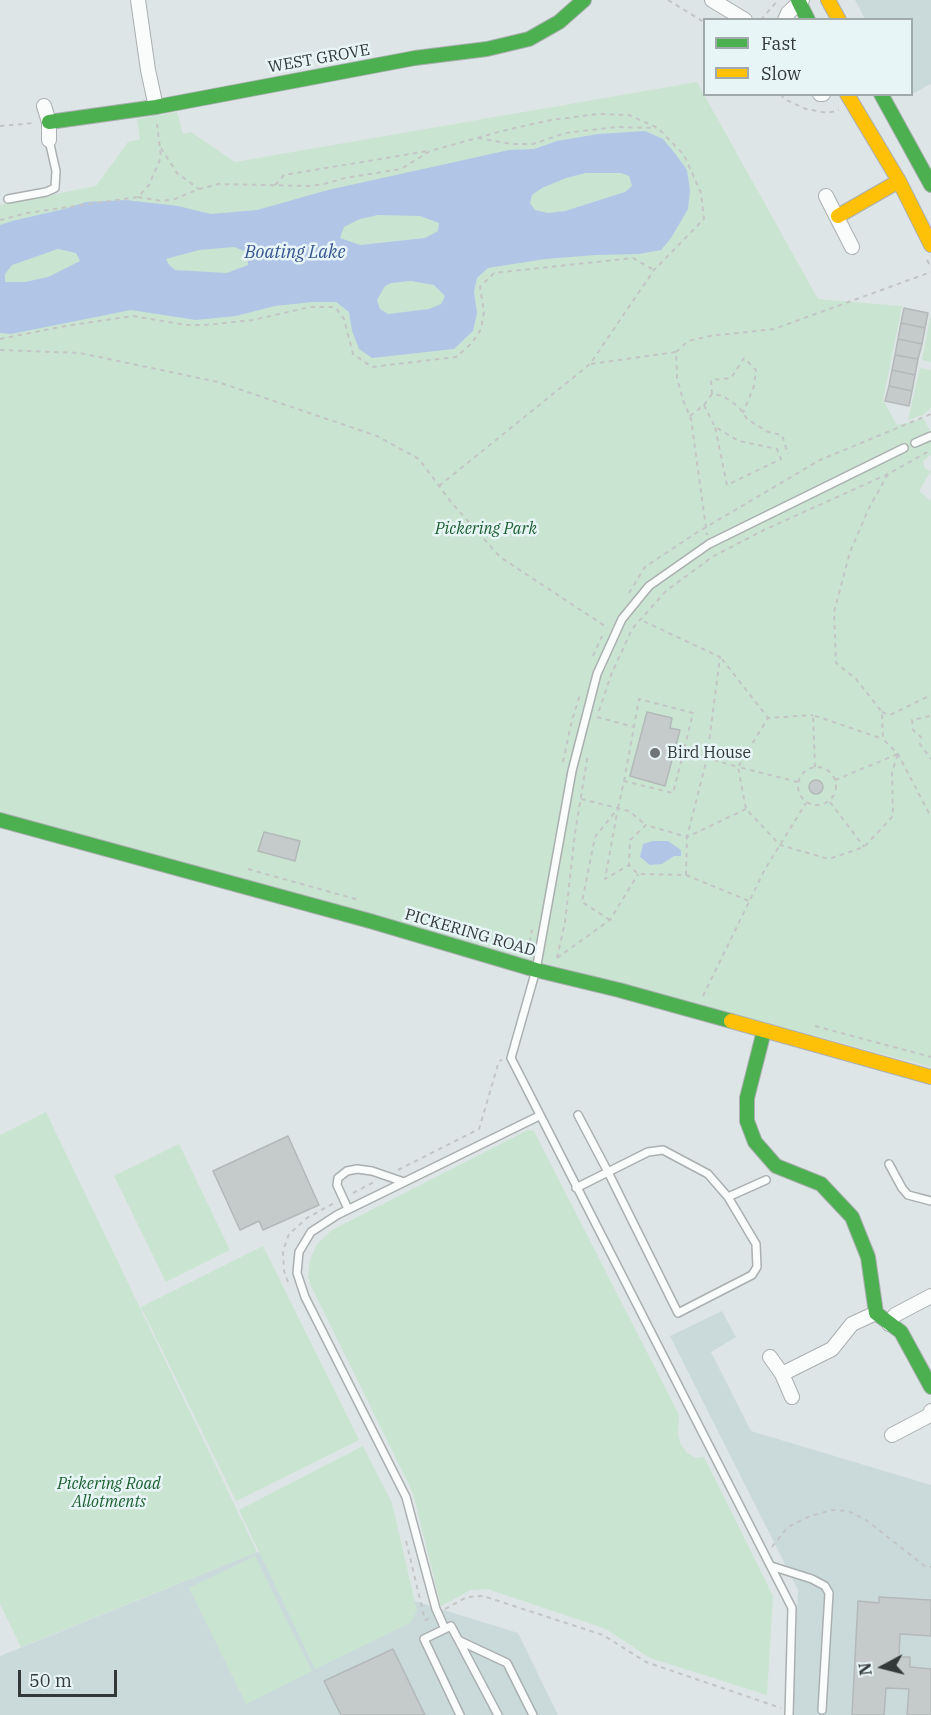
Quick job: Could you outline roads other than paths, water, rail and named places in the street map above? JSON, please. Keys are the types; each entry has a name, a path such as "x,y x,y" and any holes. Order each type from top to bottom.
{"street":[{"path":"138,0 156,107"},
{"name":"WEST GROVE","path":"48,122 156,107 415,58 487,49 529,39 559,22 584,0"},
{"path":"712,0 742,18"},
{"path":"786,18 800,0 807,18"},
{"path":"828,0 838,18"},
{"path":"882,96 931,185"},
{"path":"846,101 899,181 931,245"},
{"path":"44,106 49,140"},
{"path":"838,216 899,181"},
{"path":"826,196 852,247"},
{"name":"PICKERING ROAD","path":"0,820 370,921 536,970 931,1077"},
{"path":"764,1030 747,1098 747,1121 755,1142 776,1166 821,1184 852,1217 868,1257 876,1313 901,1332 931,1387"},
{"path":"889,1324 895,1315 931,1296"},
{"path":"782,1374 832,1349 852,1324 876,1313"},
{"path":"770,1357 782,1374 792,1396"},
{"path":"892,1435 930,1415 931,1411"}],"lane":[{"path":"8,199 46,192 55,188 56,171 49,140"},
{"path":"915,443 931,436"},
{"path":"789,1713 792,1608 511,1058 536,970 572,771 597,674 621,619 649,586 709,544 904,448"},
{"path":"576,1188 608,1172 648,1152 663,1150 708,1174 728,1197 756,1244 757,1267 752,1275 678,1313 608,1172 578,1115"},
{"path":"445,1629 437,1614 406,1497 306,1297 297,1273 299,1252 311,1232 348,1209 539,1116"},
{"path":"889,1164 908,1195 931,1201"},
{"path":"348,1209 337,1185 338,1178 347,1172 357,1169 388,1175 404,1182"},
{"path":"728,1197 766,1180"},
{"path":"771,1566 812,1579 825,1586 829,1593 822,1710"},
{"path":"460,1715 424,1639 451,1626 498,1715"},
{"path":"460,1641 507,1663 533,1715"}],"water":[{"name":"Boating Lake","path":"645,131 663,139 687,170 690,190 688,209 671,238 661,250 639,254 545,259 488,268 477,278 474,292 477,313 473,331 454,349 372,358 359,349 352,331 349,312 336,302 275,306 236,316 196,320 131,310 11,334 0,333 0,225 12,221 86,202 126,200 178,206 211,214 257,210 328,190 509,150 534,149 557,141 598,134","holes":["586,173 621,173 629,176 632,186 625,192 565,211 548,213 535,210 530,203 532,195 566,178","378,215 420,216 439,223 438,231 425,238 360,245 340,238 344,227 360,219","234,247 247,252 248,265 227,273 175,270 166,259 199,250","58,249 76,253 80,261 48,277 25,282 5,282 5,274 12,265","411,281 434,285 445,296 441,304 429,309 388,314 380,309 377,300 385,286 391,283"]},
{"path":"668,841 681,850 681,856 674,856 662,864 650,865 640,857 643,844"}],"place":[{"name":"Bird House","path":"655,753"}],"park label":[{"name":"Pickering Park","path":"486,529"},
{"name":"Pickering Road Allotments","path":"109,1493"}]}
